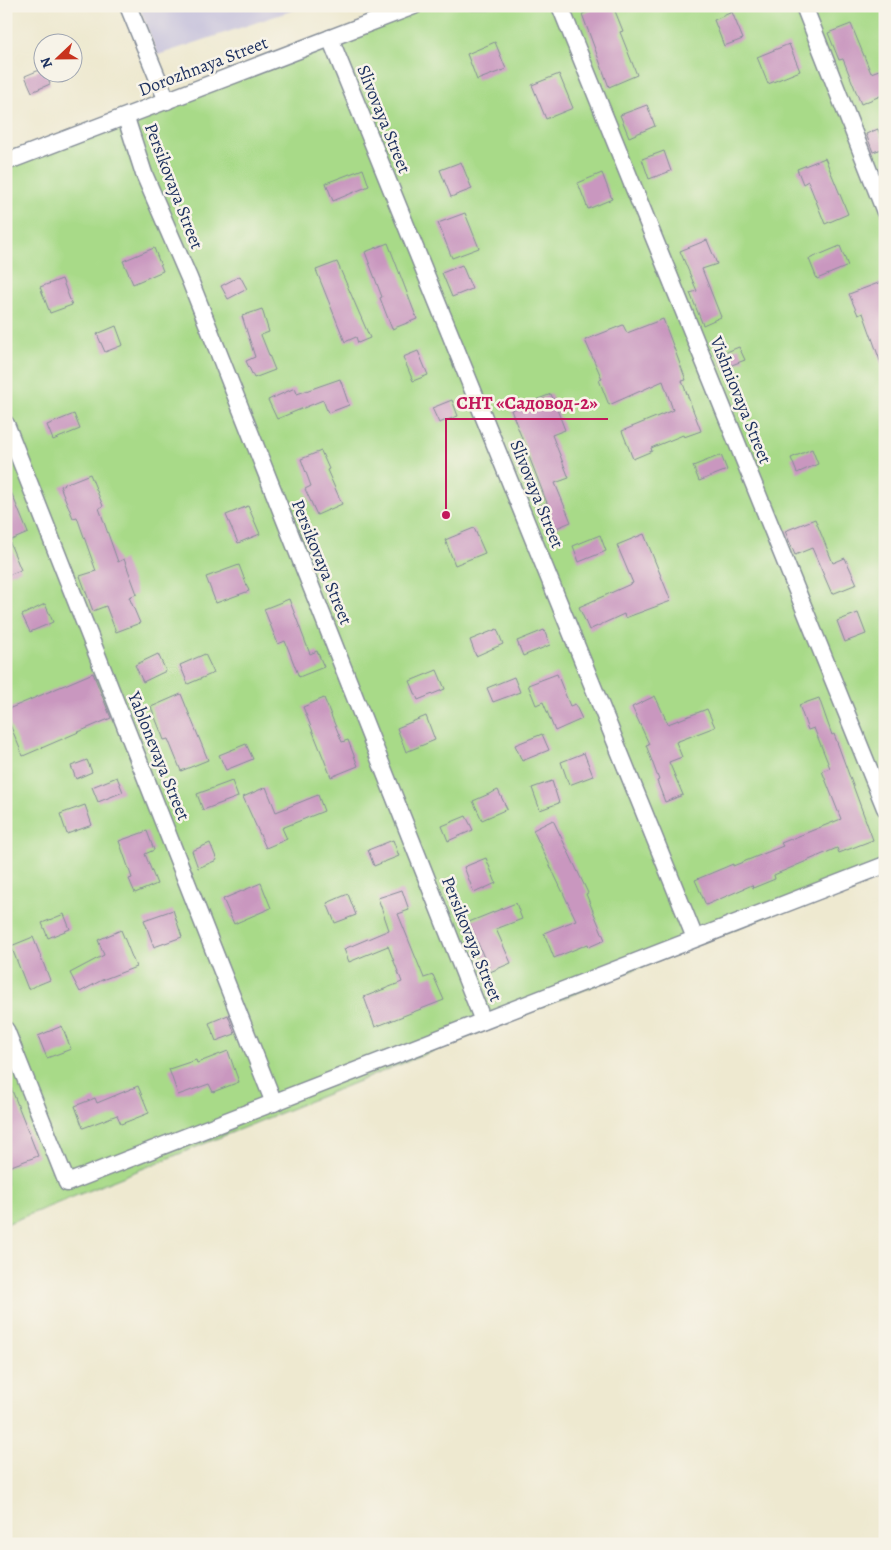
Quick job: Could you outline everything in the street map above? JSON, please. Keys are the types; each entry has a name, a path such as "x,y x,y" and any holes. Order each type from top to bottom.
{"street":[{"path":"128,6 167,102"},
{"name":"Vishniovaya Street","path":"560,6 885,808"},
{"path":"804,6 885,212"},
{"name":"Dorozhnaya Street","path":"6,162 126,118 412,7"},
{"name":"Slivovaya Street","path":"330,38 695,938"},
{"name":"Persikovaya Street","path":"126,118 144,174 189,278 483,1021"},
{"name":"Yablonevaya Street","path":"6,424 274,1103"},
{"path":"6,1030 67,1183 885,865"}],"shaded area":[{"path":"139,6 306,6 158,55"}],"green space":[{"path":"414,6 885,6 885,868 6,1224 6,162"}],"building":[{"path":"600,6 613,6 623,31 620,32 637,75 609,87 582,14"},
{"path":"732,12 743,39 724,46 714,20"},
{"path":"851,24 871,73 879,70 885,82 885,94 861,104 843,59 839,60 828,33"},
{"path":"495,42 506,69 477,80 467,54"},
{"path":"789,44 800,71 768,84 757,57"},
{"path":"32,73 32,82 49,82 50,84 32,92 25,76"},
{"path":"559,74 573,108 546,119 532,85"},
{"path":"647,105 655,126 629,137 620,115"},
{"path":"878,129 885,148 873,152 866,134"},
{"path":"664,151 671,171 649,179 642,159"},
{"path":"825,158 848,214 825,224 808,181 803,184 797,169"},
{"path":"461,162 472,189 451,197 440,170"},
{"path":"363,169 369,186 333,201 326,183"},
{"path":"602,173 612,199 588,209 578,183"},
{"path":"465,213 479,248 452,258 438,223"},
{"path":"707,240 717,264 702,269 721,317 703,325 690,293 697,291 680,251"},
{"path":"388,243 417,319 392,329 365,252"},
{"path":"840,246 848,266 817,279 809,259"},
{"path":"154,248 163,271 133,284 123,261"},
{"path":"337,262 370,338 358,343 356,337 345,342 316,270"},
{"path":"462,265 472,289 452,297 442,273"},
{"path":"240,276 247,289 228,299 221,286"},
{"path":"62,279 72,305 50,313 40,287"},
{"path":"881,282 885,291 885,369 883,369 863,313 858,315 849,294"},
{"path":"262,309 269,332 261,335 275,370 254,378 246,361 255,357 242,316"},
{"path":"663,319 686,380 682,381 701,431 684,437 683,435 651,448 652,451 633,459 622,431 673,410 663,381 609,405 599,380 602,379 585,340 623,325 627,333"},
{"path":"116,326 123,345 105,352 97,334"},
{"path":"739,347 745,360 724,368 719,355"},
{"path":"418,351 428,375 413,381 403,357"},
{"path":"340,379 349,405 328,413 323,400 277,419 268,400 295,388 297,394"},
{"path":"551,394 565,430 552,435 569,478 555,483 571,522 549,531 539,506 547,503 511,410"},
{"path":"452,400 458,416 439,423 432,408"},
{"path":"74,414 80,429 53,440 47,425"},
{"path":"812,449 818,464 797,473 791,458"},
{"path":"321,451 342,504 317,515 305,489 311,486 301,459"},
{"path":"721,455 727,470 699,481 693,466"},
{"path":"90,474 103,506 99,508 118,562 124,559 137,594 129,597 140,623 116,632 106,606 93,611 80,576 96,571 77,517 73,518 60,486"},
{"path":"7,482 28,533 9,541 21,570 6,576"},
{"path":"248,506 260,534 238,543 226,515"},
{"path":"815,519 833,563 845,558 857,584 832,594 812,548 795,555 785,531"},
{"path":"474,528 485,553 455,565 445,540"},
{"path":"644,534 671,601 625,618 624,614 589,630 579,607 633,583 617,545"},
{"path":"600,535 606,551 579,562 573,546"},
{"path":"239,565 249,591 216,603 206,577"},
{"path":"289,599 310,654 317,651 324,667 299,677 285,641 278,644 264,609"},
{"path":"45,604 53,622 30,632 22,615"},
{"path":"858,613 866,634 845,642 837,621"},
{"path":"497,629 503,644 476,656 470,640"},
{"path":"544,630 550,645 523,656 517,641"},
{"path":"158,654 166,671 143,682 135,665"},
{"path":"205,654 214,673 188,684 180,665"},
{"path":"437,670 445,689 418,700 410,681"},
{"path":"93,673 111,718 23,756 6,715 6,710"},
{"path":"557,674 570,706 575,704 582,719 555,731 543,702 536,705 528,685"},
{"path":"514,677 520,692 493,702 487,688"},
{"path":"181,694 208,760 181,771 168,739 164,740 151,707"},
{"path":"655,696 668,724 707,709 715,727 676,742 682,757 669,762 683,795 665,802 646,745 649,744 632,707"},
{"path":"324,698 342,742 348,740 358,766 331,777 303,707"},
{"path":"819,698 873,840 839,853 837,848 774,875 775,879 753,888 752,885 706,905 695,880 783,846 781,843 841,819 822,771 830,768 814,728 808,730 799,705"},
{"path":"426,716 435,740 406,752 397,728"},
{"path":"542,734 549,750 522,761 515,745"},
{"path":"246,744 253,759 226,770 219,755"},
{"path":"584,753 593,776 569,785 561,762"},
{"path":"87,760 92,772 76,779 71,766"},
{"path":"117,777 123,792 98,802 92,787"},
{"path":"232,781 238,797 203,810 197,794"},
{"path":"552,781 559,803 540,810 532,788"},
{"path":"266,787 276,812 318,795 324,811 282,828 287,839 266,848 243,797"},
{"path":"498,790 507,809 482,820 473,801"},
{"path":"85,805 92,825 67,834 60,814"},
{"path":"466,816 473,830 448,841 442,826"},
{"path":"553,820 588,893 586,894 605,940 589,947 588,944 554,958 544,933 576,920 533,830"},
{"path":"147,831 154,850 145,854 157,884 135,893 129,879 132,878 119,841"},
{"path":"393,840 399,856 374,866 368,850"},
{"path":"210,843 217,860 198,868 192,851"},
{"path":"486,858 496,883 474,893 464,867"},
{"path":"261,883 271,908 234,924 223,899"},
{"path":"402,890 409,910 398,914 424,978 433,975 444,1000 375,1027 364,997 402,982 388,946 349,962 344,949 389,930 378,898"},
{"path":"348,894 356,915 335,923 327,903"},
{"path":"516,903 522,919 496,929 511,963 490,972 469,922"},
{"path":"173,910 182,937 154,947 144,920"},
{"path":"64,914 70,929 48,938 42,923"},
{"path":"121,930 136,967 102,980 80,992 70,973 104,955 98,940"},
{"path":"33,937 50,980 28,989 11,946"},
{"path":"228,1015 235,1034 216,1041 209,1023"},
{"path":"62,1026 71,1049 47,1058 38,1036"},
{"path":"228,1051 239,1082 213,1092 209,1084 178,1095 169,1069 196,1060 197,1063"},
{"path":"6,1075 38,1156 6,1168"},
{"path":"138,1086 149,1113 121,1124 117,1115 83,1128 75,1106 95,1098 97,1103"}],"place":[{"name":"СНТ «Садовод-2»","path":"446,515"}]}
